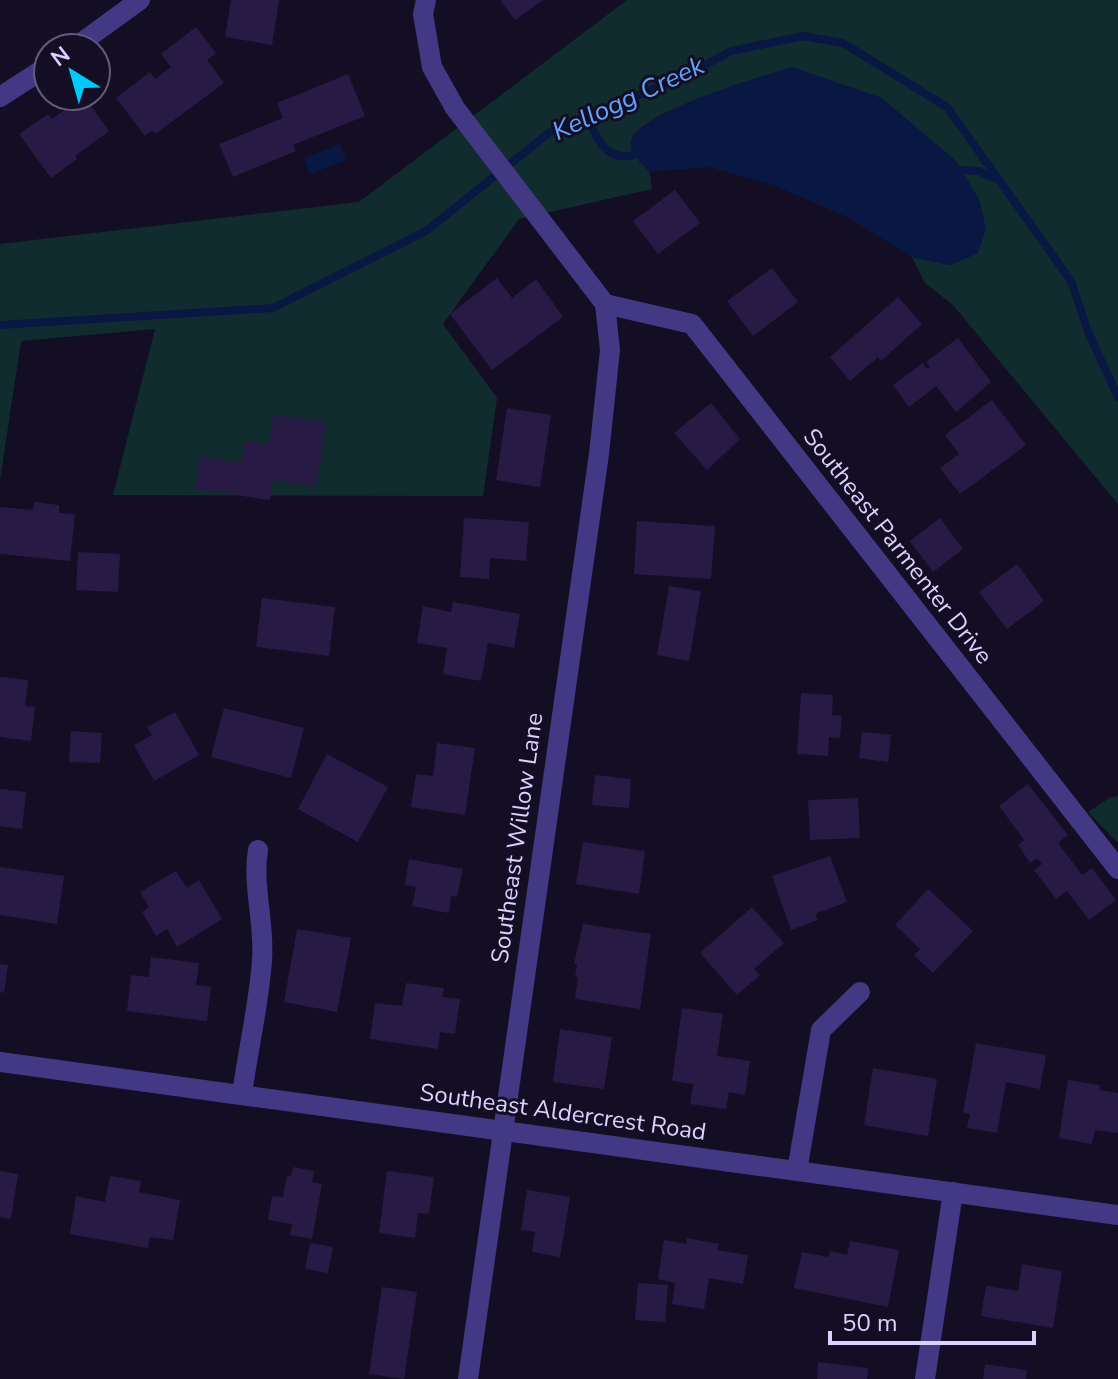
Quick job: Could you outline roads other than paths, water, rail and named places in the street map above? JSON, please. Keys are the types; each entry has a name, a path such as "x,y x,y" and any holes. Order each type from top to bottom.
{"street":[{"path":"96,32 140,0"},
{"path":"426,0 423,14 432,67 455,108 605,304"},
{"path":"0,97 32,76"},
{"name":"Southeast Parmenter Drive","path":"605,304 692,324 1118,869"},
{"name":"Southeast Willow Lane","path":"468,1379 599,454 610,350 605,304"},
{"path":"242,1094 262,958 261,910 255,871 258,850"},
{"path":"797,1171 821,1030 860,992"},
{"name":"Southeast Aldercrest Road","path":"0,1062 1118,1215"},
{"path":"925,1379 953,1192"}],"water":[{"path":"792,67 882,98 956,161 980,202 986,229 978,253 950,265 912,257 847,217 773,185 709,167 650,172 634,155 631,142 638,131 654,120 702,97"},
{"path":"340,144 346,160 310,174 304,158"}],"waterway":[{"name":"Kellogg Creek","path":"0,325 273,308 426,231 550,132 687,75 731,51 803,36 843,43 947,107 1071,281 1089,334 1118,397"},
{"path":"587,117 599,141 609,152 634,155"},
{"path":"961,170 979,171 997,179"}]}
